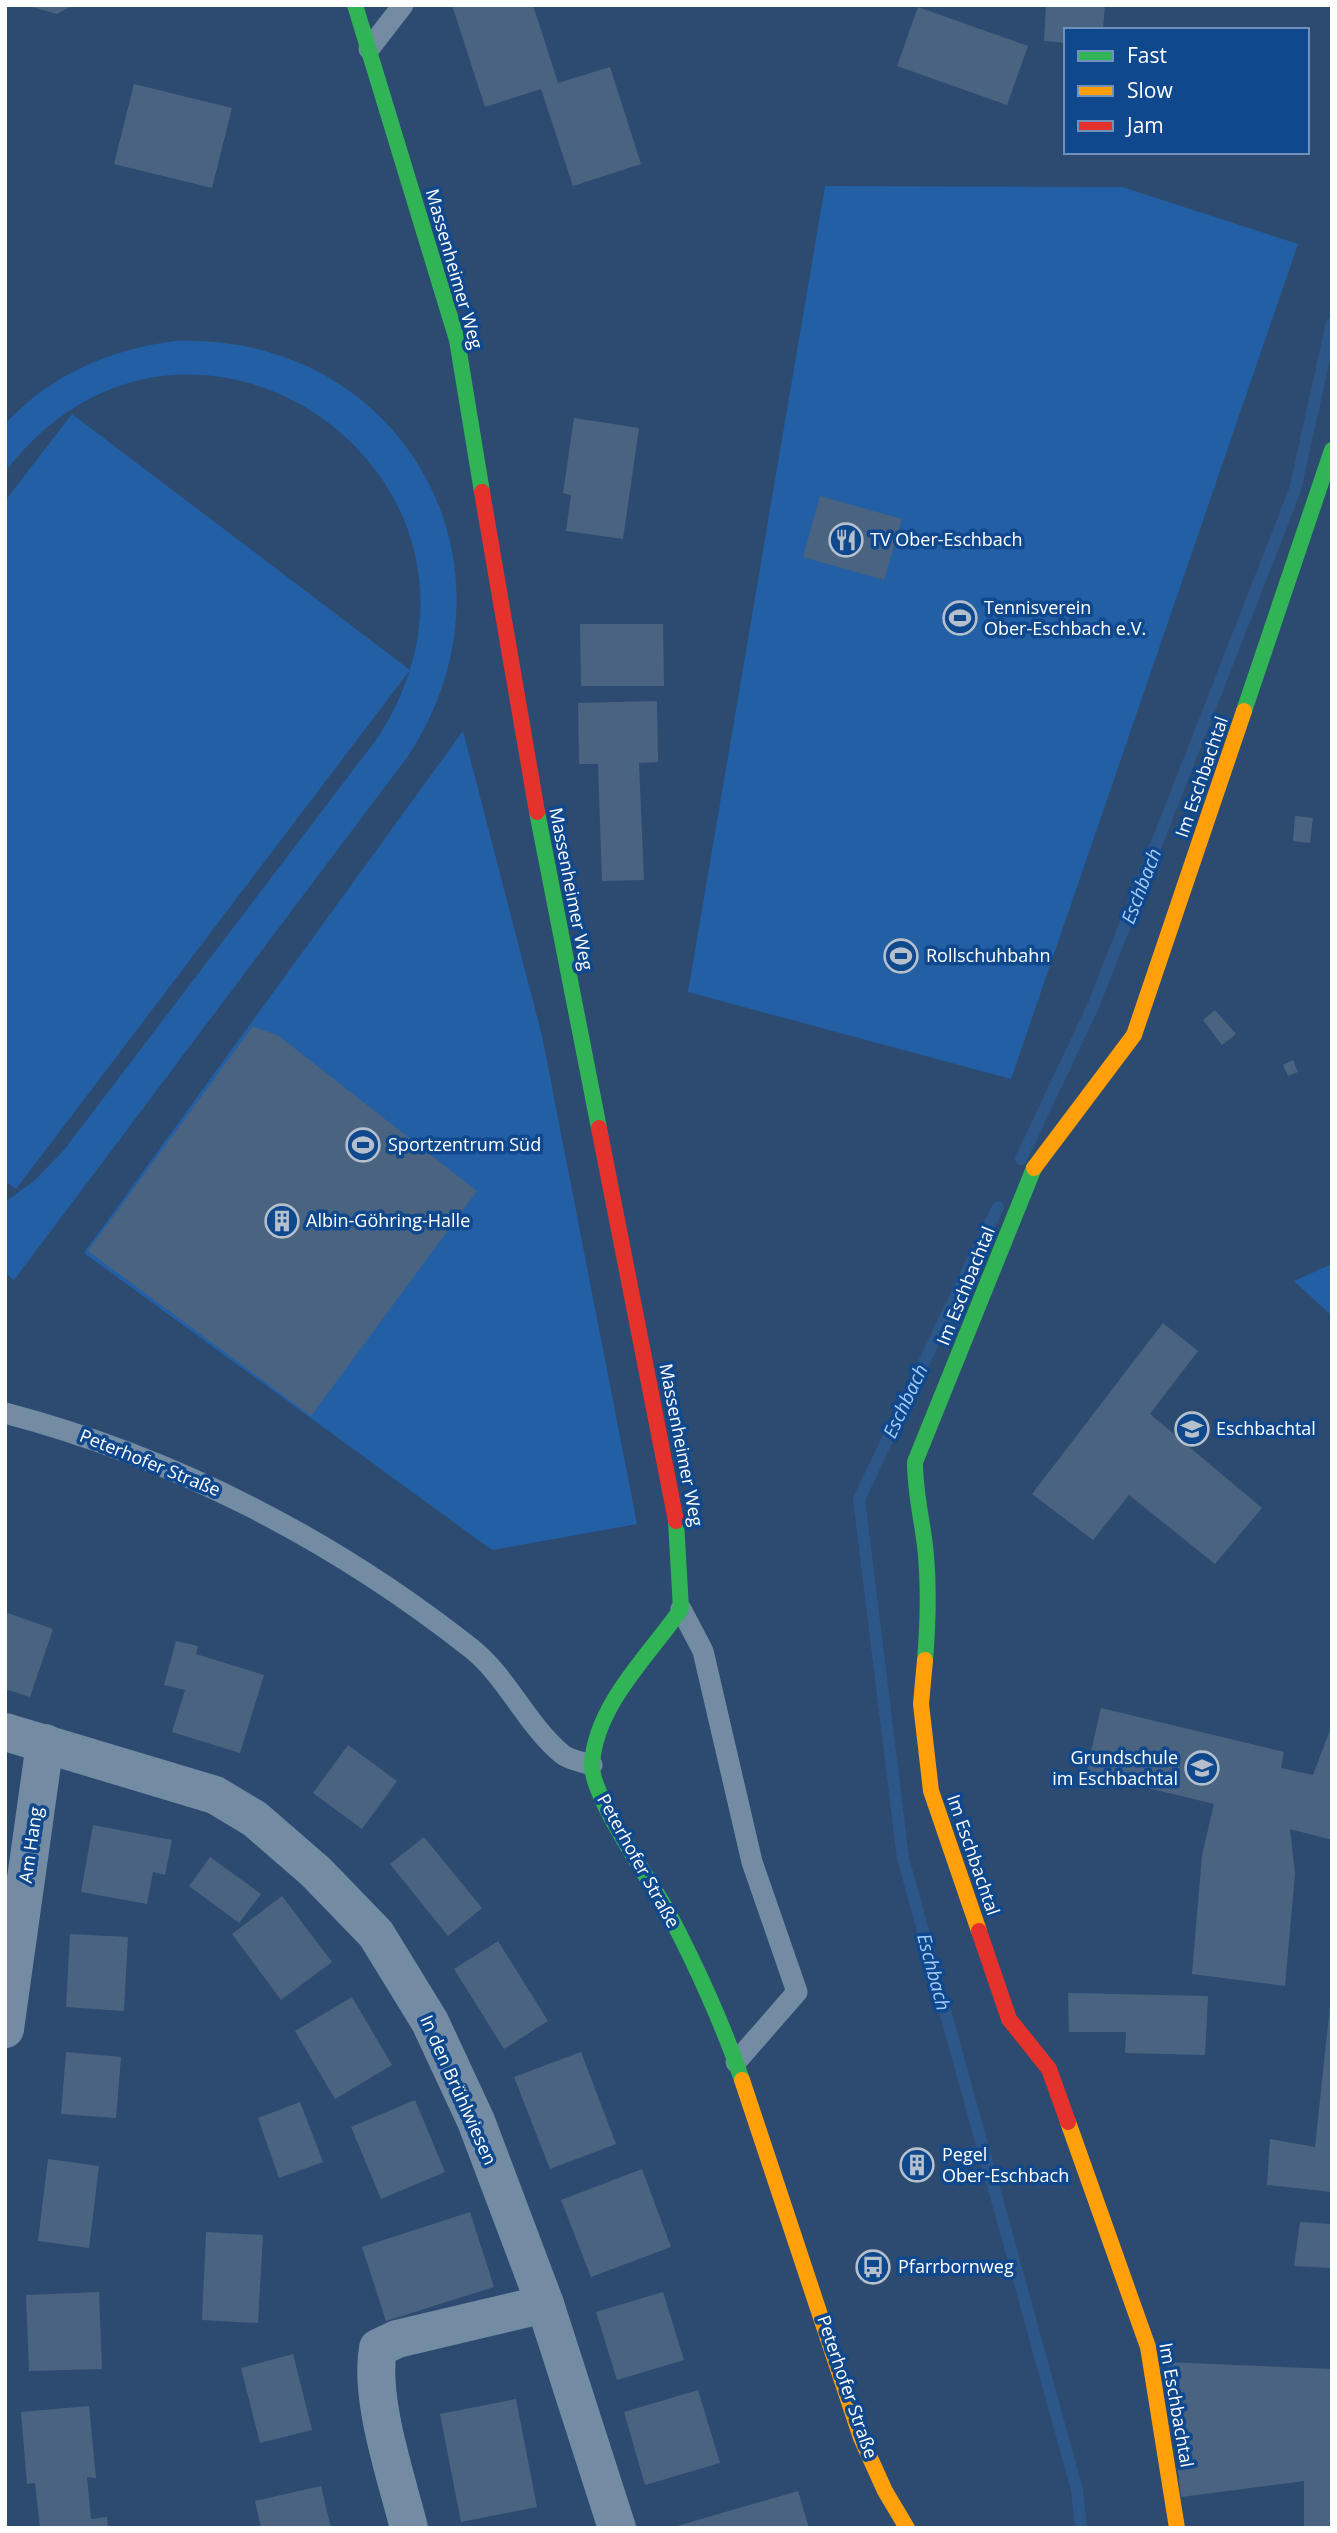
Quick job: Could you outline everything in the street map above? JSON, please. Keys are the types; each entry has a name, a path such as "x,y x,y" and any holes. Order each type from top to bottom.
{"street":[{"name":"Massenheimer Weg","path":"355,5 457,340 523,740 679,1536 681,1609"},
{"name":"Im Eschbachtal","path":"1177,2528 1148,2347 1049,2069 1009,2020 931,1791 921,1704 929,1610 926,1552 915,1496 915,1462 1032,1171 1134,1035 1332,450"},
{"path":"592,1765 604,1720 681,1609"},
{"name":"In den Brühlwiesen","path":"5,1732 215,1795 255,1819 316,1872 376,1934 430,2022 476,2121 545,2304 617,2528"},
{"name":"Am Hang","path":"5,2029 45,1743"},
{"name":"Peterhofer Straße","path":"592,1765 599,1792 670,1916 736,2062 861,2438 885,2491 907,2528"},
{"path":"409,2528 378,2396 374,2366 378,2348 397,2339 545,2304"}],"lane":[{"path":"369,49 403,5"},
{"name":"Peterhofer Straße","path":"5,1413 71,1431 194,1477 318,1542 475,1651 563,1756 592,1765"},
{"path":"681,1609 703,1651 752,1863 797,1992 736,2062"}],"shaded area":[{"name":"Tennisverein Ober-Eschbach e.V.","path":"825,186 1122,187 1298,244 1011,1079 688,992"},
{"path":"176,341 256,349 326,376 382,419 424,474 449,539 456,610 443,683 408,756 14,1280 5,1273 5,1202 34,1181 64,1150 379,736 417,641 415,553 380,476 321,418 246,382 163,376 80,404 5,472 5,424 41,391 61,378 105,358 128,350"},
{"path":"72,414 410,670 16,1189 5,1181 5,501"},
{"name":"Sportzentrum Süd","path":"463,731 542,1036 637,1524 492,1550 84,1253"},
{"path":"1332,1264 1332,1316 1294,1281"}],"building":[{"path":"25,5 73,5 57,14"},
{"path":"452,5 533,5 558,83 610,67 641,164 573,186 541,89 485,107"},
{"path":"1046,5 1105,5 1103,28 1064,28 1064,43 1044,41"},
{"path":"918,7 1028,46 1007,105 897,66"},
{"path":"134,84 232,108 212,188 114,164"},
{"path":"574,418 639,428 623,539 566,531 571,495 563,493"},
{"path":"820,496 902,519 884,580 803,557"},
{"path":"580,624 663,624 664,686 581,686"},
{"path":"657,701 658,762 639,763 644,880 602,881 598,764 579,764 578,703"},
{"path":"1295,816 1313,818 1310,843 1293,841"},
{"path":"1215,1010 1236,1034 1222,1045 1203,1020"},
{"name":"Albin-Göhring-Halle","path":"253,1026 279,1036 477,1191 311,1416 88,1251"},
{"path":"1293,1060 1298,1072 1288,1076 1283,1065"},
{"path":"1163,1323 1198,1351 1150,1414 1262,1508 1215,1564 1129,1495 1093,1540 1032,1494"},
{"path":"5,1612 53,1629 30,1697 5,1689"},
{"path":"176,1641 198,1646 196,1654 264,1675 240,1753 172,1732 185,1690 164,1685"},
{"path":"1101,1708 1284,1752 1281,1768 1313,1775 1332,1725 1332,1840 1290,1829 1295,1874 1285,1986 1192,1974 1202,1855 1214,1804 1086,1773"},
{"path":"348,1745 397,1781 362,1829 313,1793"},
{"path":"93,1825 172,1840 165,1875 153,1872 147,1904 81,1892"},
{"path":"424,1837 482,1908 448,1936 390,1864"},
{"path":"210,1857 261,1894 239,1923 189,1886"},
{"path":"282,1896 332,1962 281,2000 232,1934"},
{"path":"70,1934 128,1937 124,2011 66,2007"},
{"path":"498,1941 548,2021 504,2049 454,1969"},
{"path":"1068,1993 1208,1996 1205,2055 1125,2053 1126,2032 1069,2032"},
{"path":"352,1997 392,2065 335,2099 295,2031"},
{"path":"1330,2006 1332,2192 1267,2185 1270,2139 1315,2147"},
{"path":"66,2052 121,2057 116,2118 61,2114"},
{"path":"581,2052 616,2144 550,2169 514,2077"},
{"path":"415,2100 445,2172 381,2199 351,2127"},
{"path":"300,2102 323,2162 279,2178 258,2118"},
{"name":"Pegel Ober-Eschbach","path":"922,2154 928,2171 911,2176 906,2160"},
{"path":"48,2159 99,2166 89,2248 38,2241"},
{"path":"642,2169 671,2247 591,2277 561,2200"},
{"path":"470,2212 494,2287 386,2321 362,2247"},
{"path":"1300,2222 1332,2224 1332,2268 1294,2266"},
{"path":"206,2232 263,2235 258,2323 202,2320"},
{"path":"99,2292 102,2369 29,2371 26,2295"},
{"path":"663,2292 684,2360 617,2380 596,2312"},
{"path":"293,2354 312,2430 260,2443 241,2368"},
{"path":"1166,2362 1332,2369 1332,2528 1304,2528 1304,2481 1181,2497"},
{"path":"698,2390 720,2463 645,2485 624,2412"},
{"path":"516,2399 537,2507 461,2522 440,2414"},
{"path":"89,2406 96,2478 87,2477 91,2519 107,2517 108,2528 40,2528 35,2483 27,2484 21,2412"},
{"path":"321,2486 331,2528 261,2528 255,2501"},
{"path":"798,2491 809,2528 674,2528 674,2527"}],"waterway":[{"name":"Eschbach","path":"1021,1159 1094,1004 1295,490 1332,323"},
{"name":"Eschbach","path":"998,1207 859,1499 903,1858 1077,2490 1081,2528"}],"traffic: fast":[{"path":"355,5 457,340 482,492"},
{"path":"1244,711 1332,450"},
{"path":"537,812 599,1128"},
{"path":"925,1660 927,1568 915,1462 1034,1168"},
{"path":"676,1521 681,1609 613,1701 603,1721 592,1764 594,1778 611,1817 669,1914 699,1974 742,2080"}],"traffic: slow":[{"path":"1034,1168 1134,1035 1244,711"},
{"path":"925,1660 921,1704 931,1791 979,1931"},
{"path":"742,2080 861,2438 885,2491 907,2528"},
{"path":"1068,2122 1148,2347 1177,2528"}],"traffic: jam":[{"path":"482,492 537,812"},
{"path":"599,1128 676,1521"},
{"path":"979,1931 1009,2019 1049,2069 1068,2122"}],"place":[{"name":"TV Ober-Eschbach","path":"846,540"},
{"name":"Tennisverein Ober-Eschbach e.V.","path":"960,618"},
{"name":"Rollschuhbahn","path":"901,956"},
{"name":"Sportzentrum Süd","path":"363,1145"},
{"name":"Albin-Göhring-Halle","path":"282,1221"},
{"name":"Eschbachtal","path":"1192,1429"},
{"name":"Grundschule im Eschbachtal","path":"1202,1768"},
{"name":"Pegel Ober-Eschbach","path":"917,2165"},
{"name":"Pfarrbornweg","path":"873,2267"}]}
